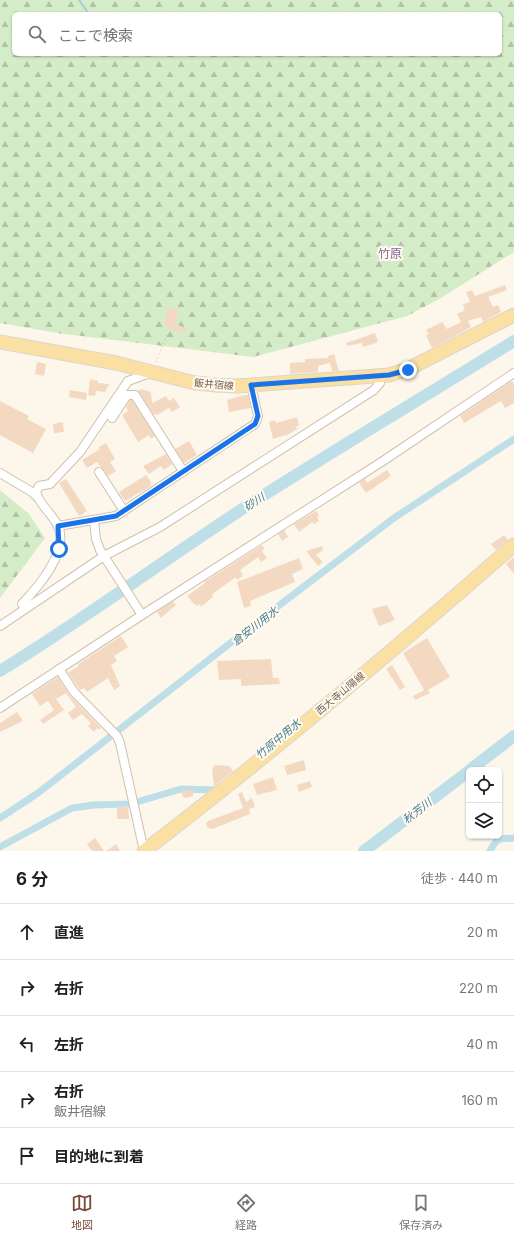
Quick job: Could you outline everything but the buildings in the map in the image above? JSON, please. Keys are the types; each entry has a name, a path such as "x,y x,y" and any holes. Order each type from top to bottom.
{"main road":[{"name":"飯井宿線","path":"0,342 116,363 195,383 237,386 380,376 408,370 514,315"},
{"name":"西大寺山陽線","path":"144,851 237,779 424,624 514,546"}],"street":[{"path":"38,499 36,492 39,486 50,484 80,452 128,381 152,372"},
{"path":"0,708 142,614 376,465 514,374"},
{"path":"0,626 105,557 160,527 374,390 380,383 380,376"},
{"path":"58,526 116,516 255,424 258,416 251,385"},
{"path":"112,418 127,395 135,395 183,471"},
{"path":"99,472 124,511"},
{"path":"0,473 32,492 58,526 59,549 54,563 22,604"},
{"path":"94,520 96,539 105,557 142,614"},
{"path":"59,669 74,692 117,736 120,743 144,851"}],"path":[{"path":"152,372 166,334"}],"green space":[{"path":"0,0 514,0 514,252 439,299 407,316 253,357 57,333 0,323"},
{"path":"0,490 29,514 45,538 0,598"}],"waterway":[{"path":"79,0 88,12"},
{"name":"砂川","path":"0,671 64,630 253,502 514,341"},
{"name":"倉安川用水","path":"0,818 38,793 256,623 394,518 514,439"},
{"name":"秋芳川","path":"474,767 514,736"},
{"name":"秋芳川","path":"364,851 466,773"},
{"name":"竹原中用水","path":"0,847 72,808 94,805 130,804 181,789 216,790 219,787"},
{"path":"490,851 497,841 505,838 514,838"}],"district":[{"name":"竹原","path":"390,253"}],"route":[{"path":"59,549 58,526 116,516 255,424 258,416 251,385 389,375 408,370"}]}
